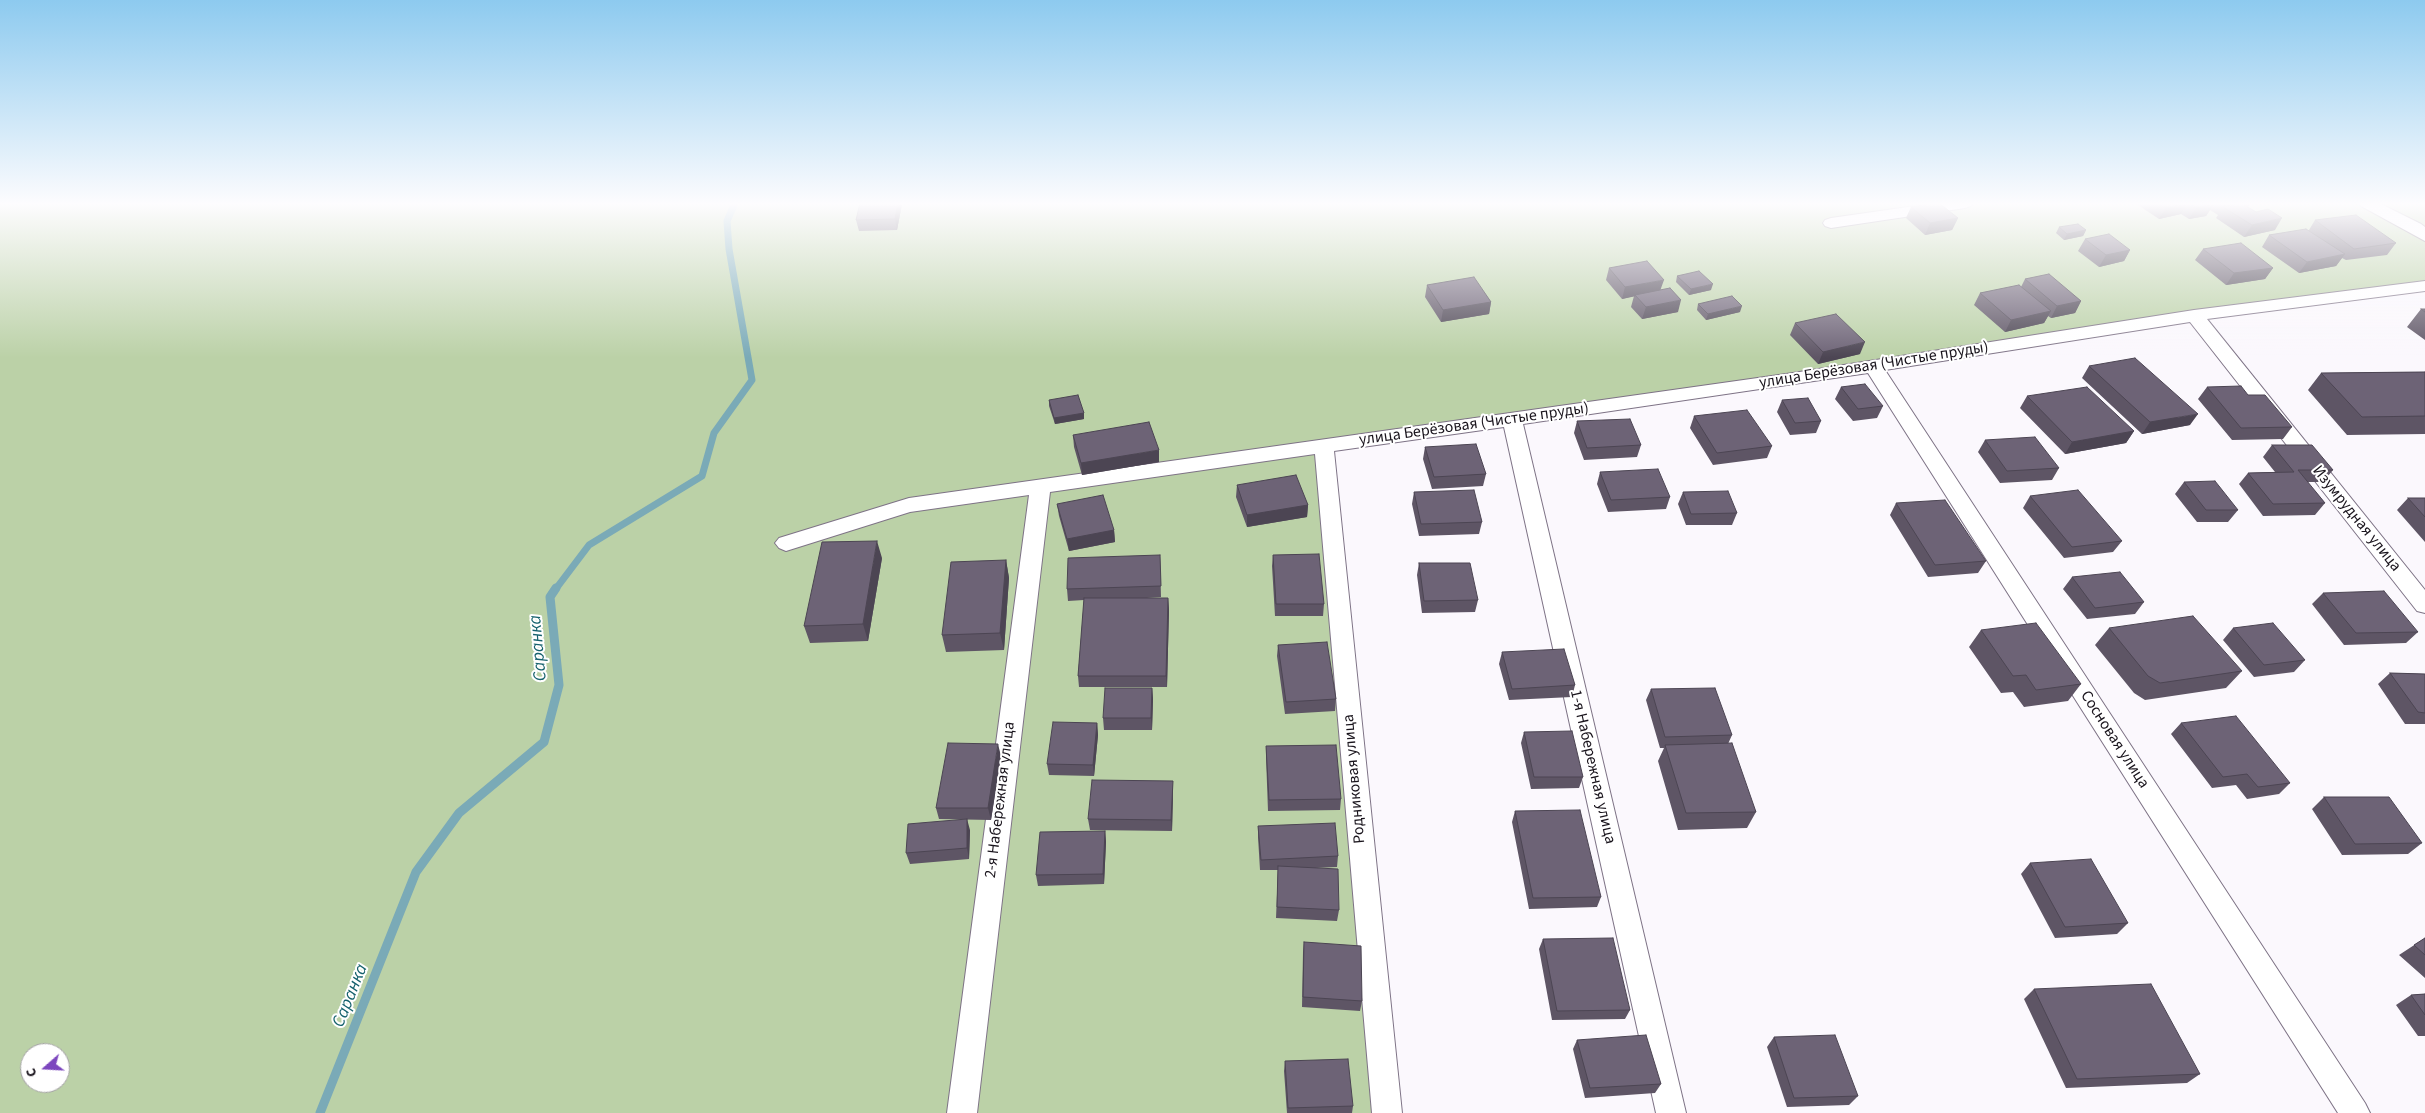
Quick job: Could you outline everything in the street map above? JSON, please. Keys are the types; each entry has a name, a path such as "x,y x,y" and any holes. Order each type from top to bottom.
{"street":[{"name":"улица Берёзовая (Чистые пруды)","path":"786,543 909,505 1512,420 1873,366 2194,315 2425,286"},
{"name":"Изумрудная улица","path":"2194,315 2425,605"},
{"name":"Сосновая улица","path":"1873,366 2356,1113"},
{"name":"1-я Набережная улица","path":"1512,420 1671,1113"},
{"name":"Родниковая улица","path":"1324,446 1387,1113"},
{"name":"2-я Набережная улица","path":"962,1113 1040,488"}],"green space":[{"path":"0,255 2425,255 2425,286 1324,446 1387,1113 0,1113"}],"building":[{"path":"2211,255 2256,255 2273,268 2234,273"},
{"path":"2297,255 2341,255 2307,262"},
{"path":"1647,261 1664,280 1625,287 1609,268"},
{"path":"1699,271 1713,284 1691,289 1677,276"},
{"path":"2049,274 2081,301 2057,306 2025,279"},
{"path":"1474,277 1491,302 1443,310 1427,285"},
{"path":"2019,285 2051,311 2011,320 1980,293"},
{"path":"1670,288 1681,300 1646,307 1635,295"},
{"path":"1732,296 1742,306 1708,314 1698,304"},
{"path":"1836,314 1865,342 1823,352 1795,323"},
{"path":"2135,358 2198,414 2150,422 2089,366"},
{"path":"2425,372 2425,416 2362,417 2321,373"},
{"path":"1865,384 1883,406 1858,409 1841,387"},
{"path":"2241,386 2248,395 2265,395 2292,427 2241,428 2207,387"},
{"path":"2087,387 2134,431 2072,442 2027,396"},
{"path":"1078,395 1084,413 1054,418 1049,400"},
{"path":"1808,398 1821,421 1795,423 1782,400"},
{"path":"1747,410 1772,446 1717,453 1694,416"},
{"path":"1630,419 1641,445 1587,448 1577,421"},
{"path":"1149,422 1159,450 1081,463 1073,435"},
{"path":"2035,437 2059,468 2007,471 1985,440"},
{"path":"1476,444 1486,474 1434,477 1425,447"},
{"path":"2272,445 2312,445 2333,470 2298,470 2325,503 2273,504 2248,473 2294,472"},
{"path":"1658,469 1670,497 1611,500 1600,472"},
{"path":"1296,475 1308,505 1247,515 1237,485"},
{"path":"2215,481 2238,510 2206,510 2184,482"},
{"path":"1474,490 1482,522 1421,524 1414,492"},
{"path":"2078,490 2122,541 2072,547 2030,496"},
{"path":"1728,491 1737,513 1691,514 1683,492"},
{"path":"1103,495 1114,530 1067,539 1057,504"},
{"path":"2408,498 2425,498 2425,517"},
{"path":"1945,500 1986,561 1935,565 1896,503"},
{"path":"877,541 863,624 804,626 822,542"},
{"path":"1319,554 1324,604 1276,604 1273,555"},
{"path":"1160,555 1161,586 1067,589 1068,558"},
{"path":"1006,560 1000,633 942,635 951,562"},
{"path":"1419,563 1470,563 1478,600 1424,601"},
{"path":"2120,572 2144,602 2095,608 2072,577"},
{"path":"2384,591 2418,632 2356,633 2323,593"},
{"path":"1084,598 1168,598 1166,676 1078,676"},
{"path":"2193,616 2242,671 2160,683 2148,676 2109,628"},
{"path":"2036,623 2081,684 2036,690 2026,675 2013,676 1981,630"},
{"path":"2273,623 2305,660 2264,665 2233,628"},
{"path":"1327,642 1336,699 1286,702 1278,645"},
{"path":"1564,649 1575,685 1512,689 1502,652"},
{"path":"2390,673 2425,674 2425,713 2418,712"},
{"path":"1105,688 1152,688 1151,718 1103,718"},
{"path":"1715,688 1732,735 1665,737 1651,689"},
{"path":"2236,716 2290,783 2258,787 2247,774 2223,777 2181,723"},
{"path":"1053,722 1097,723 1093,765 1047,764"},
{"path":"1572,731 1583,777 1534,777 1524,732"},
{"path":"948,743 998,744 988,808 936,808"},
{"path":"1732,743 1756,812 1686,813 1665,745"},
{"path":"1336,745 1341,799 1269,800 1266,746"},
{"path":"1092,780 1173,781 1171,820 1088,819"},
{"path":"2324,797 2389,797 2422,843 2355,844"},
{"path":"1580,810 1601,897 1533,898 1515,811"},
{"path":"967,819 967,848 906,853 908,824"},
{"path":"1335,823 1338,856 1261,860 1258,826"},
{"path":"1105,831 1103,874 1036,875 1040,832"},
{"path":"2091,859 2128,923 2065,927 2030,863"},
{"path":"1278,866 1338,869 1339,910 1277,907"},
{"path":"1613,938 1630,1010 1557,1011 1543,939"},
{"path":"2425,938 2425,955 2414,945"},
{"path":"1304,942 1361,946 1362,1001 1303,997"},
{"path":"2151,984 2200,1074 2077,1079 2034,989"},
{"path":"2425,994 2425,1015 2411,995"},
{"path":"1646,1035 1661,1084 1590,1088 1577,1040"},
{"path":"1835,1035 1858,1096 1794,1098 1774,1037"},
{"path":"1348,1059 1353,1106 1288,1108 1285,1061"}],"waterway":[{"name":"Саранка","path":"555,590 589,545 702,476 714,433 752,380 730,255"},
{"name":"Саранка","path":"320,1113 416,872 459,813 544,742 559,685 550,597 556,588"}]}
